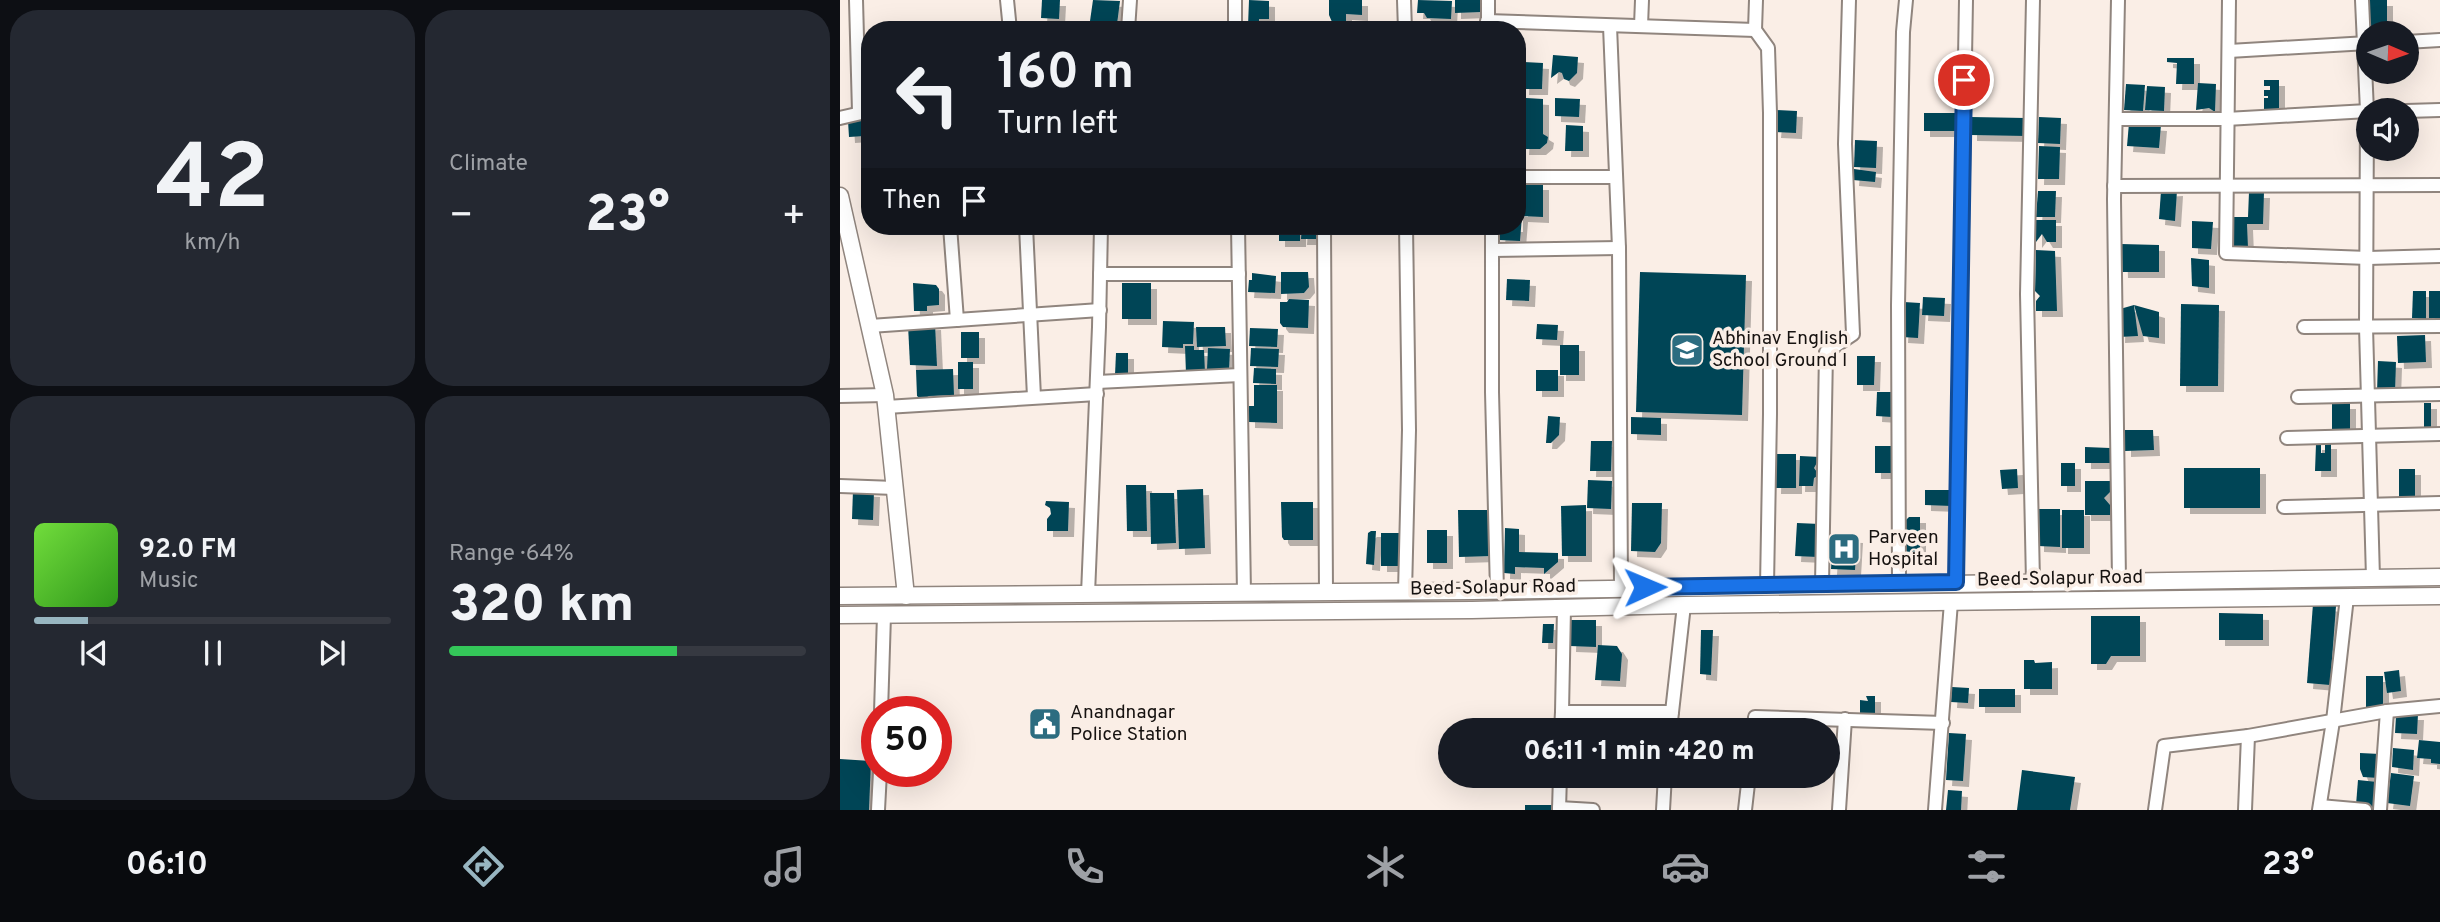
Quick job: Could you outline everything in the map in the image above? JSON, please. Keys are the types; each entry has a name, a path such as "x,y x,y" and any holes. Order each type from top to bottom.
{"main road":[{"path":"840,196 843,222 886,401 906,596"},
{"name":"Beed-Solapur Road","path":"840,596 1497,591 1956,582 2440,577"},
{"name":"Beed-Solapur Road","path":"840,615 2440,596"}],"street":[{"path":"856,0 861,32"},
{"path":"1007,0 1009,21"},
{"path":"1129,21 1130,0"},
{"path":"1235,0 1235,21"},
{"path":"1404,0 1405,21"},
{"path":"1487,21 1489,0"},
{"path":"1640,26 1642,0"},
{"path":"1756,0 1755,30 1768,48 1770,113 1767,586"},
{"path":"1822,585 1826,352 1853,334 1845,144 1849,0"},
{"path":"1899,583 1898,291 1903,32 1906,0"},
{"path":"1956,582 1966,0"},
{"path":"2033,0 2027,294 2033,582"},
{"path":"2118,0 2114,186 2119,581"},
{"path":"2229,0 2226,253 2368,258 2440,256"},
{"path":"2362,0 2364,21"},
{"path":"1526,25 1755,30"},
{"path":"1611,26 1619,248 1621,588"},
{"path":"2419,41 2440,40"},
{"path":"2229,51 2356,44"},
{"path":"2419,111 2440,110"},
{"path":"840,118 861,112"},
{"path":"2116,119 2226,120 2356,112"},
{"path":"2366,161 2366,327 2373,578"},
{"path":"1526,177 1616,177"},
{"path":"2114,186 2440,185"},
{"path":"951,235 957,320"},
{"path":"1027,235 1034,397"},
{"path":"1088,594 1101,235"},
{"path":"1238,235 1244,593"},
{"path":"1324,235 1326,592"},
{"path":"1405,592 1409,430 1406,235"},
{"path":"1492,235 1492,392 1497,591"},
{"path":"1492,250 1619,248"},
{"path":"1100,275 1239,274"},
{"path":"870,326 1100,310"},
{"path":"2304,327 2440,326"},
{"path":"840,396 886,401 1034,397 1097,388 1240,375"},
{"path":"2298,397 2440,394"},
{"path":"2287,439 2440,434"},
{"path":"840,486 895,488"},
{"path":"2284,507 2440,503"},
{"path":"2347,597 2333,721 2319,808 2365,810"},
{"path":"1935,810 1951,602"},
{"path":"1671,718 1684,605"},
{"path":"1562,718 1564,608"},
{"path":"881,696 884,615"},
{"path":"2155,810 2164,746 2248,736 2388,711 2440,706"},
{"path":"2380,810 2388,711"},
{"path":"1562,712 1672,712"},
{"path":"1840,719 1943,723"},
{"path":"1839,810 1845,719"},
{"path":"2245,810 2248,736"},
{"path":"878,810 879,787"},
{"path":"1560,788 1559,809 1593,810"},
{"path":"1663,810 1664,788"},
{"path":"1745,810 1748,788"}],"building":[{"path":"1042,0 1060,0 1059,19 1041,18"},
{"path":"1093,0 1120,1 1117,21 1090,21"},
{"path":"1249,0 1269,1 1269,19 1248,21"},
{"path":"1329,0 1362,0 1362,15 1346,14 1346,21 1332,21"},
{"path":"1418,0 1452,1 1451,19 1427,18 1424,13 1417,13"},
{"path":"1455,0 1481,0 1481,12 1455,13"},
{"path":"2370,0 2387,0 2387,21 2370,21"},
{"path":"1553,55 1578,57 1577,73 1569,81 1559,72 1551,78"},
{"path":"2167,58 2194,58 2194,84 2176,84 2177,63 2167,62"},
{"path":"1526,62 1543,63 1542,89 1526,89"},
{"path":"2264,80 2279,80 2279,112 2264,111 2264,98 2268,96 2264,96 2264,90 2270,90 2270,86 2264,86"},
{"path":"2198,83 2216,84 2215,112 2209,108 2196,110"},
{"path":"2126,84 2145,85 2143,111 2124,110"},
{"path":"2147,86 2165,87 2164,111 2145,110"},
{"path":"1526,98 1543,99 1543,134 1548,137 1547,143 1540,149 1526,149"},
{"path":"1555,98 1580,99 1579,117 1555,116"},
{"path":"1777,110 1797,111 1796,133 1775,132"},
{"path":"1924,113 1956,113 1955,131 1924,131"},
{"path":"1971,117 2026,118 2026,136 1971,135"},
{"path":"2039,117 2061,118 2060,144 2038,143"},
{"path":"861,120 861,136 849,137 848,121"},
{"path":"2129,123 2161,125 2159,148 2127,146"},
{"path":"1566,125 1583,126 1583,151 1565,151"},
{"path":"1855,140 1877,141 1876,168 1854,167"},
{"path":"2039,146 2060,147 2059,179 2038,179"},
{"path":"1854,169 1876,172 1875,182 1853,180"},
{"path":"1526,184 1543,184 1543,217 1526,216"},
{"path":"2177,190 2175,221 2159,219 2161,191"},
{"path":"2038,191 2056,191 2055,217 2036,217"},
{"path":"2249,192 2264,192 2263,224 2247,224 2248,248 2231,248 2230,217 2248,217"},
{"path":"2036,220 2056,220 2056,242 2047,242 2042,234 2036,242"},
{"path":"2192,221 2213,222 2211,249 2192,248"},
{"path":"1279,235 1300,235 1300,241 1279,241"},
{"path":"1301,235 1319,235 1319,239 1301,239"},
{"path":"1499,235 1520,235 1520,241 1499,240"},
{"path":"2121,244 2159,245 2159,272 2122,272"},
{"path":"2036,250 2055,251 2057,311 2036,311 2036,301 2040,296 2035,291"},
{"path":"2191,258 2209,260 2209,288 2192,286"},
{"path":"1281,272 1308,272 1309,287 1304,293 1281,294"},
{"path":"1640,272 1746,275 1742,415 1636,412"},
{"path":"1252,273 1276,276 1275,293 1248,292"},
{"path":"1507,279 1530,280 1529,301 1506,300"},
{"path":"913,283 936,285 939,289 939,305 927,306 927,311 914,311"},
{"path":"1122,283 1151,283 1151,319 1122,319"},
{"path":"2413,291 2426,291 2426,319 2412,318"},
{"path":"2429,291 2440,291 2440,318 2429,318"},
{"path":"1923,297 1945,298 1944,316 1922,315"},
{"path":"1289,299 1309,300 1308,328 1283,327 1280,323 1280,302 1287,302"},
{"path":"1904,302 1920,303 1918,338 1902,337"},
{"path":"2181,304 2219,305 2218,386 2180,386"},
{"path":"2134,305 2138,336 2119,337 2120,309"},
{"path":"2134,305 2159,312 2159,338 2143,336"},
{"path":"1163,321 1194,322 1193,344 1183,344 1183,348 1162,347"},
{"path":"935,324 937,366 910,365 908,325"},
{"path":"1537,324 1558,325 1557,340 1536,339"},
{"path":"1196,327 1225,327 1226,346 1197,347"},
{"path":"1250,328 1278,329 1277,347 1249,346"},
{"path":"961,332 979,332 979,358 961,358"},
{"path":"2425,335 2426,362 2398,363 2397,336"},
{"path":"1560,345 1579,345 1579,375 1560,375"},
{"path":"1185,346 1204,350 1205,373 1186,374"},
{"path":"1208,348 1230,349 1229,370 1207,369"},
{"path":"1251,348 1279,349 1278,367 1250,366"},
{"path":"1116,353 1128,353 1128,375 1115,375"},
{"path":"1857,356 1875,356 1874,385 1857,385"},
{"path":"2378,361 2396,362 2395,392 2377,392"},
{"path":"958,362 973,362 973,389 958,389"},
{"path":"1254,368 1276,369 1276,384 1253,383"},
{"path":"953,369 954,395 929,396 922,400 917,396 916,370"},
{"path":"1536,370 1558,370 1558,391 1536,391"},
{"path":"1254,385 1277,385 1277,423 1249,422 1249,406 1254,406"},
{"path":"1877,392 1892,392 1892,417 1876,416"},
{"path":"2332,403 2350,403 2350,433 2332,433"},
{"path":"2424,403 2431,403 2431,431 2424,431"},
{"path":"1548,416 1560,417 1559,435 1551,443 1546,443"},
{"path":"1631,417 1661,418 1661,435 1631,434"},
{"path":"2125,430 2153,430 2154,450 2125,451"},
{"path":"1591,441 1612,441 1611,471 1590,471"},
{"path":"2325,443 2331,443 2331,471 2315,471 2316,444 2321,444 2321,453 2325,453"},
{"path":"1875,446 1891,446 1891,473 1875,473"},
{"path":"2085,447 2110,448 2110,463 2085,463"},
{"path":"1776,454 1796,454 1796,488 1775,488"},
{"path":"1800,456 1820,457 1814,468 1819,475 1814,478 1813,486 1799,486"},
{"path":"2061,463 2075,463 2075,486 2061,486"},
{"path":"2184,468 2260,468 2260,508 2184,508"},
{"path":"2017,469 2018,488 2002,489 2000,470"},
{"path":"2399,469 2415,469 2415,500 2399,500"},
{"path":"1588,480 1612,481 1611,509 1587,508"},
{"path":"2085,481 2111,481 2111,491 2104,498 2110,505 2110,515 2085,515"},
{"path":"1126,485 1146,485 1147,531 1127,531"},
{"path":"1203,489 1205,548 1179,549 1177,490"},
{"path":"853,490 874,491 873,520 852,519"},
{"path":"1925,490 1952,490 1952,506 1925,505"},
{"path":"1150,493 1174,493 1176,543 1151,544"},
{"path":"1046,501 1069,502 1068,531 1047,531 1047,519 1051,514 1050,508 1045,505"},
{"path":"1281,502 1313,502 1313,540 1284,540"},
{"path":"1632,503 1662,503 1661,543 1655,552 1631,551"},
{"path":"1586,505 1586,556 1562,556 1561,506"},
{"path":"2038,509 2060,509 2060,547 2038,546"},
{"path":"1458,510 1490,510 1491,556 1459,557"},
{"path":"2062,510 2084,510 2084,548 2062,548"},
{"path":"1909,517 1920,517 1920,555 1905,555 1905,521"},
{"path":"1797,523 1820,524 1818,557 1795,556"},
{"path":"1505,528 1519,529 1519,552 1558,553 1558,562 1544,574 1544,568 1515,567 1515,574 1504,573"},
{"path":"1427,530 1447,530 1447,563 1427,563"},
{"path":"1376,531 1374,565 1366,564 1368,533"},
{"path":"1381,533 1402,533 1402,566 1381,566"},
{"path":"1833,536 1857,537 1855,570 1831,569"},
{"path":"2313,604 2336,606 2330,685 2307,683"},
{"path":"2219,613 2263,614 2263,640 2219,640"},
{"path":"2091,616 2140,616 2140,656 2111,656 2106,664 2091,664"},
{"path":"1571,620 1596,620 1596,647 1570,646"},
{"path":"1543,624 1554,624 1553,643 1542,643"},
{"path":"1701,630 1713,630 1711,675 1700,674"},
{"path":"1598,645 1617,646 1622,654 1620,681 1595,680"},
{"path":"2024,660 2034,660 2035,663 2052,662 2052,689 2024,689"},
{"path":"2399,670 2401,691 2387,693 2384,672"},
{"path":"2366,676 2383,676 2383,708 2366,708"},
{"path":"1952,687 1969,688 1968,703 1951,702"},
{"path":"1979,689 2015,689 2015,707 1979,707"},
{"path":"1866,696 1875,696 1875,715 1860,715 1860,700 1868,701"},
{"path":"2410,714 2418,714 2417,734 2395,733 2396,716 2409,717"},
{"path":"1949,733 1966,734 1963,781 1946,780"},
{"path":"2419,740 2440,742 2440,764 2431,763 2431,759 2417,758"},
{"path":"2393,748 2414,750 2413,770 2392,767"},
{"path":"2360,753 2380,754 2379,778 2363,777"},
{"path":"840,759 861,760 861,787 870,787 869,810 840,810"},
{"path":"2022,770 2075,777 2070,810 2017,810"},
{"path":"2391,773 2414,776 2410,806 2387,803"},
{"path":"2358,780 2377,782 2374,807 2356,805"},
{"path":"1948,790 1962,791 1961,810 1946,810"},
{"path":"1525,805 1553,805 1553,810 1525,810"}],"place":[{"name":"Abhinav English School Ground I","path":"1687,350"},
{"name":"Parveen Hospital","path":"1844,549"},
{"name":"Anandnagar Police Station","path":"1045,724"}],"route":[{"path":"1645,587 1956,582 1964,80"}]}
